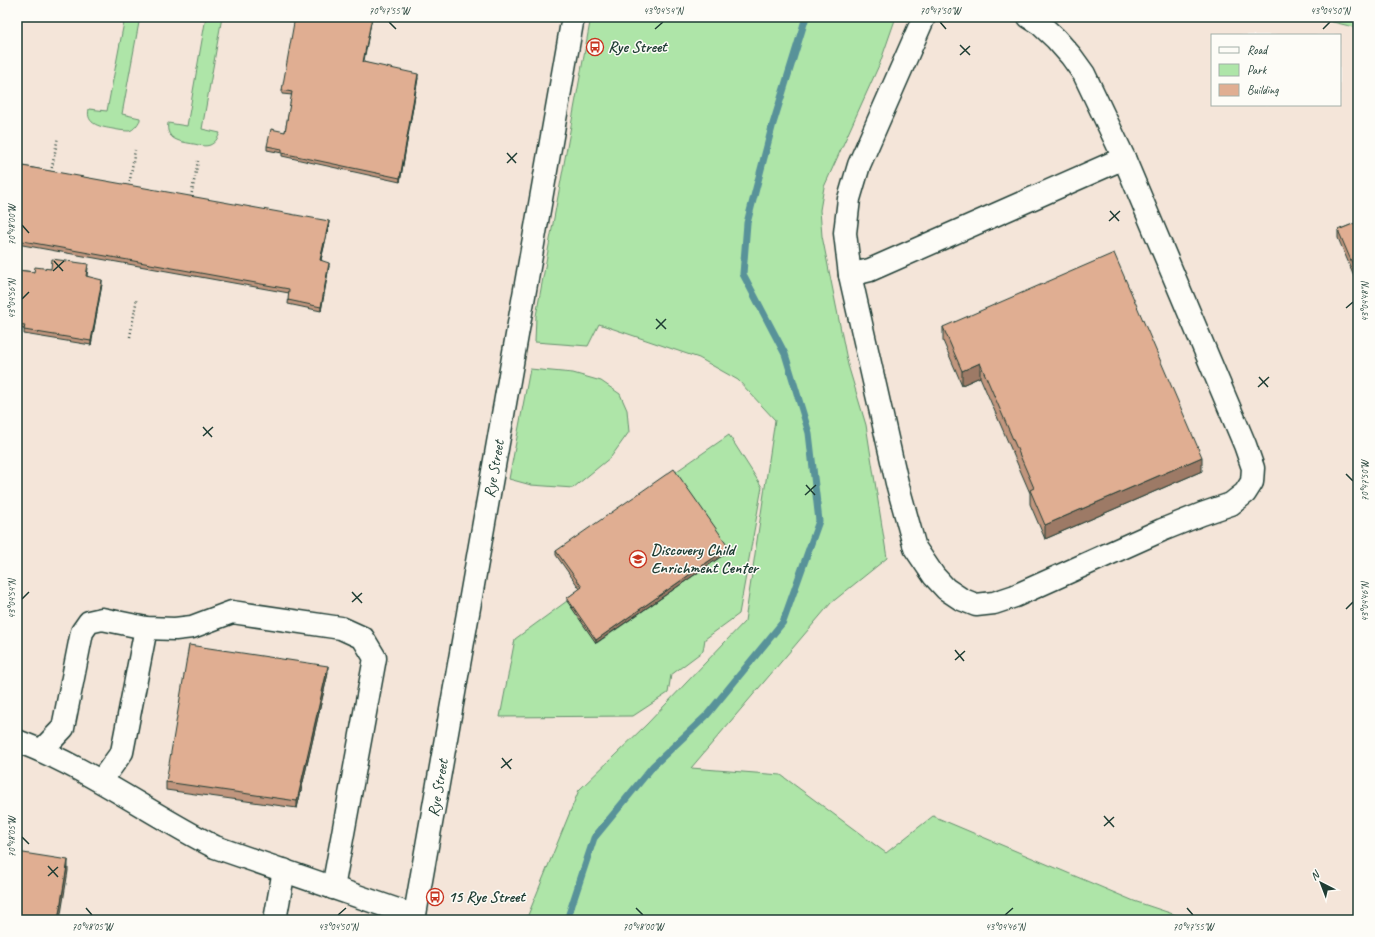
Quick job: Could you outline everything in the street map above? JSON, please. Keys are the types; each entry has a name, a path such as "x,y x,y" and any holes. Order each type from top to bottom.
{"street":[{"name":"Rye Street","path":"415,918 574,17"},
{"path":"924,17 859,165 849,199 845,233 850,275 897,484 915,548 934,576 946,589 961,599 976,605 994,603 1015,596 1162,530 1231,504 1245,493 1252,482 1253,468 1245,445 1124,158 1084,74 1056,39 1040,24 1029,17"},
{"path":"850,275 870,270 1124,158"},
{"path":"42,750 63,728 82,632 89,622 102,620 146,628 175,629 192,627 232,612 341,628 363,638 375,658 333,888"},
{"path":"101,781 122,752 146,628"},
{"path":"17,741 42,750 101,781 187,833 215,847 284,870 415,918"},
{"path":"275,920 284,870"}],"path":[{"path":"51,172 58,136"},
{"path":"129,186 135,150"},
{"path":"191,197 198,161"},
{"path":"130,337 137,298"}],"shaded area":[{"path":"17,17 1358,17 1358,920 17,920"}],"green space":[{"path":"125,17 140,17 122,114 140,118 140,120 134,128 129,131 117,130 95,124 92,122 88,114 89,109 107,111"},
{"path":"206,17 222,17 202,129 220,133 213,143 208,146 204,146 179,141 171,137 168,129 168,123 187,126"},
{"path":"591,17 896,17 880,63 824,187 820,210 822,236 848,365 866,425 887,558 831,603 691,768 781,775 886,853 933,816 1134,901 1191,920 526,920 579,790 647,724 745,621 775,420 738,380 699,358 599,324 588,346 535,342 536,316"},
{"path":"1312,17 1358,17 1358,28"},
{"path":"530,369 573,373 601,381 620,394 627,410 629,432 611,457 573,488 531,485 509,479"},
{"path":"729,435 762,487 739,614 705,639 703,651 671,675 668,693 633,716 500,717 515,639 567,601 597,643 729,551 674,473"}],"building":[{"path":"295,17 372,17 363,62 418,74 400,178 282,153 282,149 267,146 271,129 285,132 292,92 282,90"},
{"path":"17,165 329,221 320,260 329,263 321,307 288,300 289,289 17,240"},
{"path":"1358,222 1358,277 1338,230"},
{"path":"1114,253 1202,457 1045,525 1030,490 1034,488 980,363 962,371 943,327"},
{"path":"52,259 88,264 86,276 102,280 91,341 24,330 25,325 17,324 17,270 34,272 35,267 51,269"},
{"name":"Discovery Child Enrichment Center","path":"674,469 729,547 596,640 567,598 582,587 556,551"},
{"path":"189,645 328,666 297,801 166,782"},
{"path":"17,852 68,860 58,920 17,920"}],"waterway":[{"path":"567,920 594,838 653,766 707,715 783,622 819,521 809,433 785,354 743,274 747,223 772,127 806,17"}],"place":[{"name":"Rye Street","path":"595,47"},
{"name":"Discovery Child Enrichment Center","path":"638,559"},
{"name":"15 Rye Street","path":"435,897"}]}
